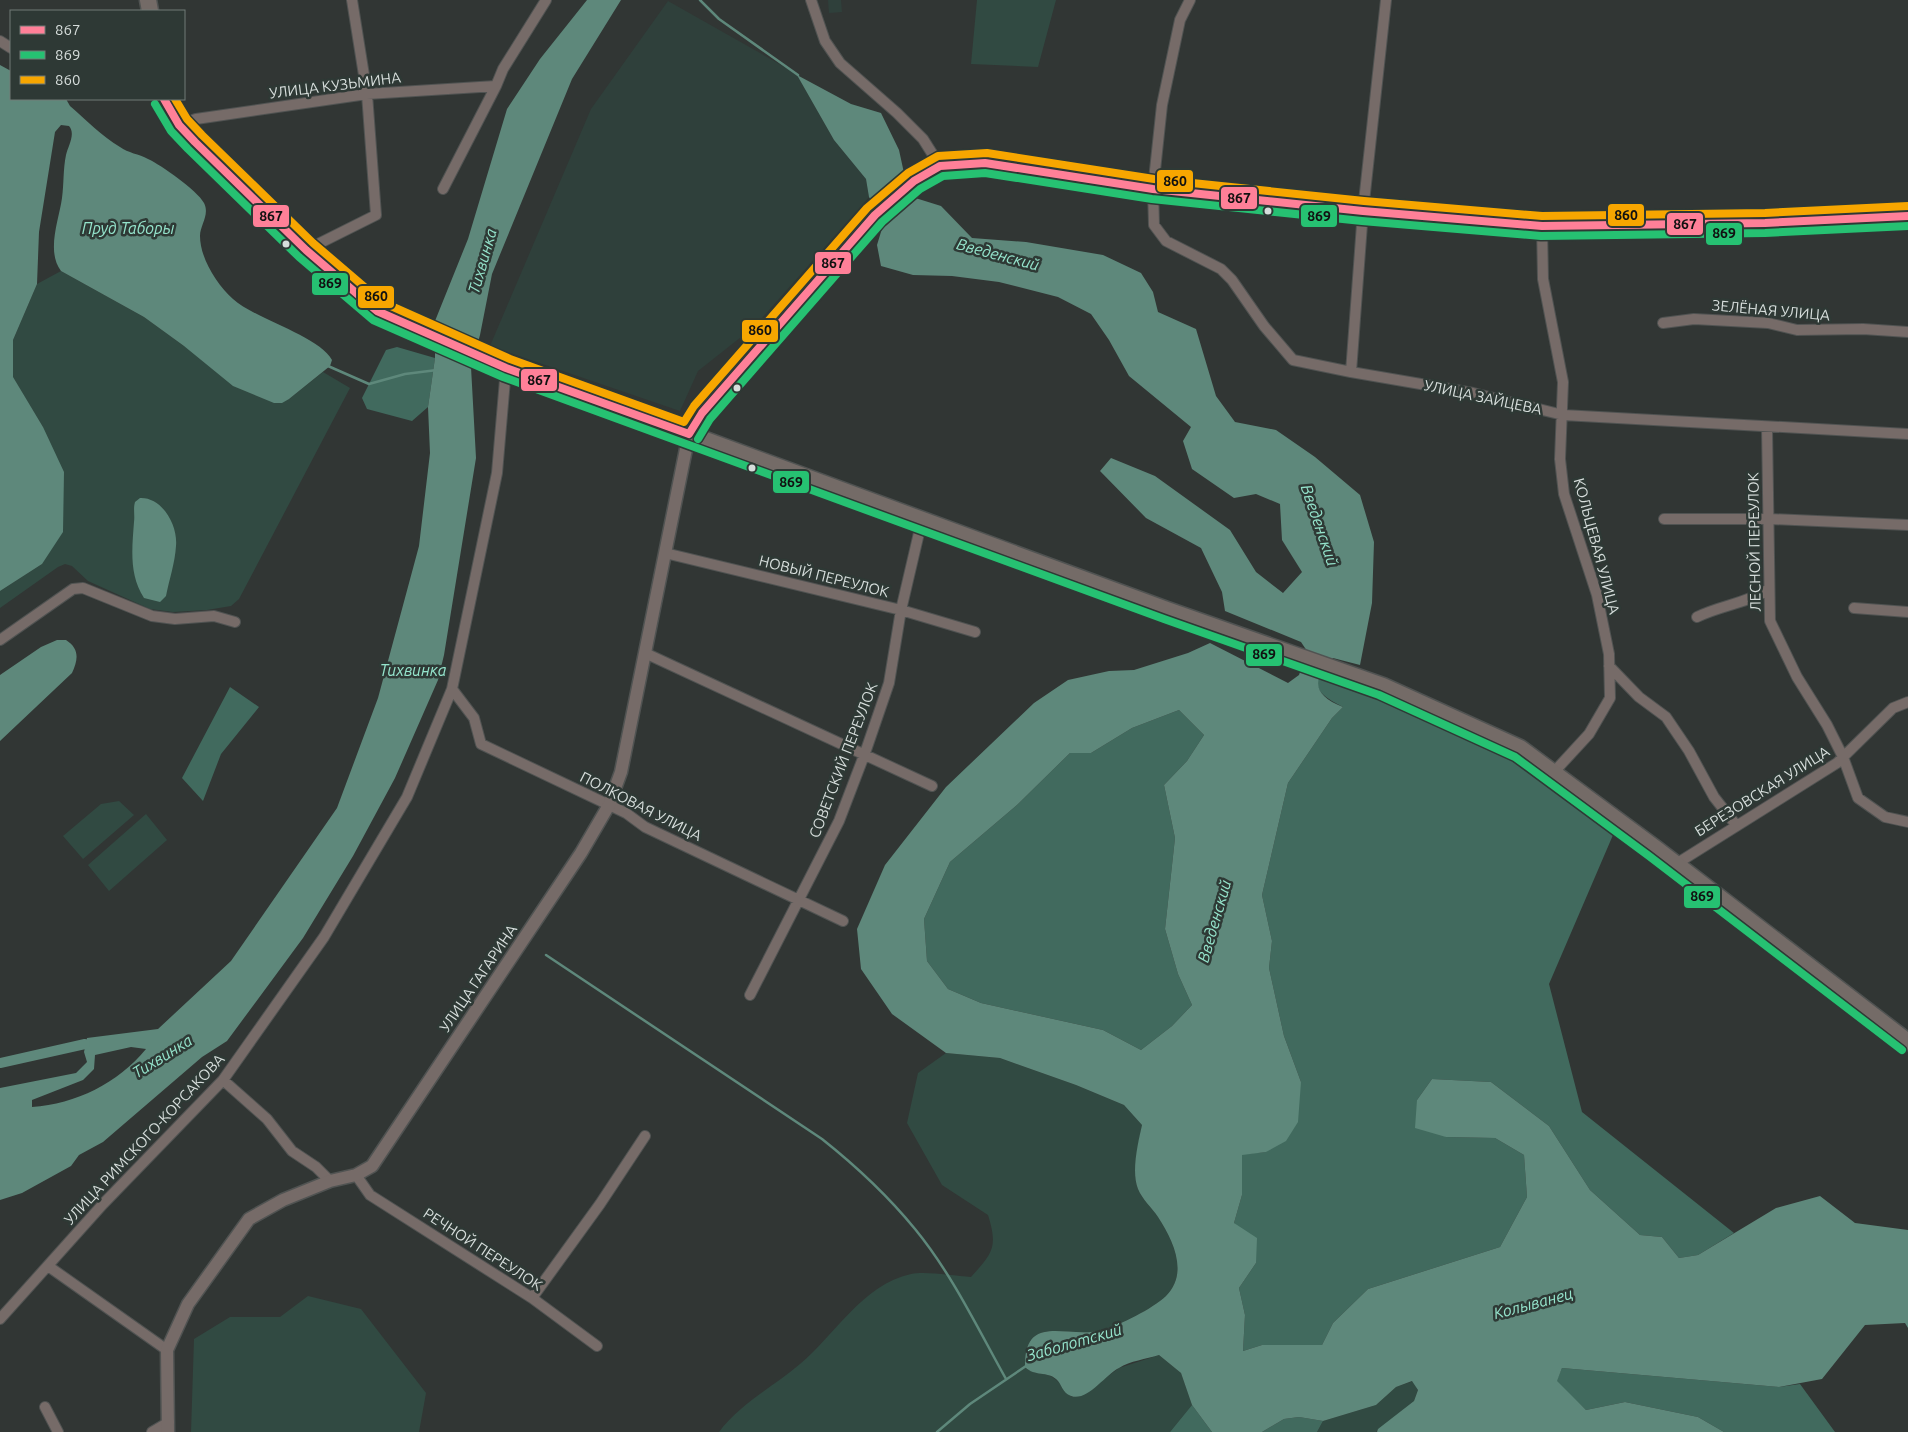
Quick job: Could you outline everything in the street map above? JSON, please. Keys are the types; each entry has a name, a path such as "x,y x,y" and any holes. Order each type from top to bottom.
{"main road":[{"path":"165,100 179,124 306,250 377,311 506,368 1306,660 1383,686 1520,748 1676,864 1908,1042"},
{"path":"689,434 702,413 875,215 914,181 940,166 985,163 1154,189 1362,212 1542,226 1766,223 1908,216"}],"street":[{"path":"306,250 376,215 367,94 352,0"},
{"path":"443,189 503,69 546,0"},
{"path":"811,0 825,41 840,63 916,132 940,166"},
{"name":"УЛИЦА ЗАЙЦЕВА","path":"1190,0 1180,20 1162,105 1154,189 1154,225 1166,241 1221,270 1232,280 1264,326 1293,360 1350,372 1473,393 1563,415 1768,428 1908,434"},
{"path":"1350,372 1362,212 1386,0"},
{"name":"УЛИЦА КУЗЬМИНА","path":"179,124 196,119 367,94 496,86"},
{"name":"КОЛЬЦЕВАЯ УЛИЦА","path":"1542,226 1543,279 1564,382 1560,459 1564,494 1597,595 1609,654 1610,698 1589,734 1554,772"},
{"name":"ЗЕЛЁНАЯ УЛИЦА","path":"1662,324 1694,319 1768,323 1797,330 1863,329 1908,332"},
{"name":"УЛИЦА РИМСКОГО-КОРСАКОВА","path":"0,1320 103,1204 223,1080 324,937 407,797 452,689 497,473 506,368"},
{"name":"ЛЕСНОЙ ПЕРЕУЛОК","path":"1768,428 1770,621 1797,677 1827,725 1843,757 1858,798 1885,817 1908,822"},
{"name":"УЛИЦА ГАГАРИНА","path":"152,1432 169,1427 167,1350 188,1304 249,1219 283,1200 330,1181 356,1175 372,1166 582,853 609,805 620,772 689,434"},
{"path":"1664,519 1770,519 1908,525"},
{"name":"СОВЕТСКИЙ ПЕРЕУЛОК","path":"750,995 839,821 865,753 889,683 901,610 922,520"},
{"name":"НОВЫЙ ПЕРЕУЛОК","path":"665,553 901,610 975,632"},
{"path":"0,640 73,589 83,588 152,616 175,619 214,616 235,622"},
{"path":"1697,617 1713,609 1753,599 1769,588"},
{"path":"1854,608 1908,612"},
{"path":"645,653 865,753 932,786"},
{"path":"1609,666 1639,697 1666,717 1689,751 1714,797 1736,825"},
{"name":"ПОЛКОВАЯ УЛИЦА","path":"452,689 474,718 481,744 626,813 645,827 844,921"},
{"name":"БЕРЕЗОВСКАЯ УЛИЦА","path":"1676,864 1837,763 1893,708 1908,702"},
{"path":"223,1080 267,1119 292,1150 316,1167 330,1181"},
{"path":"532,1298 600,1204 645,1136"},
{"name":"РЕЧНОЙ ПЕРЕУЛОК","path":"356,1175 370,1195 532,1298 597,1346"},
{"path":"48,1266 167,1350"},
{"path":"45,1407 58,1432"}],"shaded area":[{"path":"828,0 841,0 842,12 829,13"},
{"path":"977,0 1056,0 1038,67 971,64"},
{"path":"668,1 797,74 834,140 866,179 869,197 755,326 698,371 680,411 490,346 591,109"},
{"path":"61,271 144,317 184,346 289,399 323,372 350,388 239,599 231,606 207,610 173,612 150,609 88,581 72,566 65,564 0,608 0,591 42,564 43,427 13,378 13,340 37,284"},
{"path":"397,347 435,358 428,407 412,421 367,409 362,398 386,350"},
{"path":"1324,667 1554,772 1613,835 1549,984 1582,1112 1734,1233 1698,1255 1679,1258 1662,1237 1640,1235 1590,1190 1549,1126 1491,1082 1432,1079 1417,1100 1446,1137 1495,1138 1524,1155 1527,1197 1500,1247 1368,1289 1333,1323 1322,1345 1262,1345 1243,1351 1245,1315 1239,1288 1256,1263 1234,1223 1242,1195 1242,1154 1266,1152 1301,1082 1284,1036 1269,968 1272,941 1262,895 1288,783 1332,718 1343,707 1325,696 1318,687 1317,681"},
{"path":"230,687 259,707 221,754 203,801 182,778"},
{"path":"1179,710 1204,735 1187,761 1164,785 1175,838 1165,929 1178,974 1192,1005 1172,1026 1141,1050 1103,1030 981,1003 948,989 927,961 924,919 950,862 1017,805 1070,753 1091,753 1132,728"},
{"path":"119,801 134,815 83,859 63,836 101,804"},
{"path":"146,814 167,840 109,891 88,865"},
{"path":"946,1053 1000,1058 1076,1085 1124,1105 1142,1125 1136,1157 1136,1182 1140,1193 1158,1217 1173,1246 1178,1267 1173,1287 1166,1296 1153,1306 1109,1328 1089,1332 1051,1331 1040,1333 1032,1339 1027,1350 1025,1367 1032,1372 1048,1375 1059,1383 1072,1397 1081,1396 1119,1368 1159,1355 1181,1373 1192,1405 1170,1432 719,1432 737,1412 800,1364 864,1299 878,1288 894,1280 917,1273 971,1277 989,1255 993,1235 988,1215 942,1185 907,1123 918,1073"},
{"path":"308,1296 361,1309 426,1393 419,1432 191,1432 194,1339 230,1317 280,1317"},
{"path":"1562,1368 1779,1387 1800,1384 1835,1432 1724,1432 1698,1417 1625,1402 1586,1410 1556,1382"},
{"path":"1413,1381 1418,1390 1414,1401 1376,1432 1317,1432 1323,1421 1376,1405 1396,1387"},
{"path":"1192,1405 1212,1432 1170,1432"},
{"path":"1299,1417 1323,1421 1317,1432 1262,1432 1284,1419"}],"water":[{"name":"Тихвинка","path":"587,0 621,0 572,79 492,274 480,335 471,367 476,458 444,655 438,680 395,778 353,856 303,938 227,1041 202,1057 103,1142 79,1155 71,1166 22,1193 0,1200 0,1088 76,1073 87,1062 84,1052 87,1038 158,1029 231,961 337,808 378,698 419,546 430,453 428,407 435,358 435,321 468,239 507,109 540,59","holes":["131,1047 146,1049 123,1072 95,1090 64,1101 32,1107 32,1100 83,1080 94,1069 95,1055"]},
{"name":"Пруд Таборы","path":"0,65 10,70 10,100 67,100 70,106 113,143 126,151 154,162 194,191 206,207 200,236 203,253 210,270 221,286 233,299 243,306 301,335 325,351 332,360 330,366 289,399 282,403 274,403 233,386 184,346 144,317 61,271 54,254 54,245 62,198 65,160 72,133 69,126 61,125 55,132 39,232 37,284 13,340 13,377 43,427 64,472 63,532 42,564 0,591"},
{"name":"Колыванец","path":"797,75 851,104 881,113 899,150 909,196 941,206 972,238 1026,242 1103,255 1141,273 1153,292 1158,312 1196,329 1216,396 1235,422 1276,430 1315,457 1360,495 1374,542 1372,603 1360,665 1333,658 1318,680 1318,687 1326,698 1343,707 1332,718 1288,783 1262,895 1272,941 1269,968 1284,1036 1301,1082 1298,1122 1286,1141 1266,1152 1242,1155 1242,1195 1234,1223 1257,1238 1256,1263 1239,1288 1245,1315 1243,1351 1262,1345 1322,1345 1333,1323 1368,1289 1500,1247 1527,1197 1524,1155 1495,1138 1446,1137 1415,1128 1417,1100 1432,1079 1491,1082 1549,1126 1590,1190 1640,1235 1662,1237 1679,1258 1698,1255 1776,1208 1820,1196 1855,1223 1908,1230 1908,1328 1905,1323 1865,1325 1822,1379 1779,1387 1562,1368 1557,1381 1586,1410 1625,1402 1698,1417 1724,1432 1377,1432 1378,1429 1414,1401 1418,1390 1412,1381 1396,1387 1376,1405 1323,1421 1299,1417 1284,1419 1262,1432 1212,1432 1192,1405 1181,1373 1159,1355 1123,1366 1114,1371 1090,1392 1077,1397 1066,1393 1058,1381 1049,1375 1033,1372 1025,1367 1027,1350 1032,1339 1040,1333 1051,1331 1089,1332 1109,1328 1153,1306 1166,1296 1173,1287 1178,1267 1173,1246 1158,1217 1140,1193 1136,1182 1136,1157 1142,1125 1124,1105 1076,1085 1000,1058 946,1053 892,1014 861,969 857,929 885,865 946,787 1034,703 1068,680 1109,671 1134,670 1188,653 1210,643 1288,683 1299,675 1307,651 1301,642 1225,611 1222,592 1201,548 1146,518 1100,471 1111,458 1155,476 1230,530 1256,572 1283,593 1302,572 1282,540 1280,504 1256,494 1234,498 1192,469 1183,441 1191,427 1129,376 1109,340 1091,314 1058,297 999,282 952,276 913,275 881,266 877,245 884,222 869,197 866,179 834,140","holes":["1179,710 1204,735 1187,761 1164,785 1175,838 1165,929 1178,974 1192,1005 1172,1026 1141,1050 1103,1030 981,1003 948,989 927,961 924,919 950,862 1017,805 1070,753 1091,753 1132,728"]},
{"path":"140,498 148,499 162,507 171,521 176,538 174,559 166,596 160,602 144,598 139,589 134,571 132,552 134,507 135,502"},
{"path":"57,640 66,640 71,643 76,651 76,664 72,673 0,741 0,675 41,647"}],"waterway":[{"name":"Введенский","path":"700,0 719,19 798,75"},
{"path":"328,366 369,384 405,374 437,370"},
{"path":"546,955 822,1139 883,1193 915,1229 941,1264 1006,1379"},
{"path":"0,1063 85,1044"},
{"name":"Заболотский","path":"937,1432 970,1404 1026,1366"}],"transit line":[{"name":"867","path":"165,100 179,125 195,142 306,250 377,311 506,368 689,434"},
{"name":"860","path":"176,100 187,119 202,135 313,243 382,302 510,359 684,422 694,406 867,208 908,173 938,156 987,153 1154,179 1364,201 1542,216 1765,213 1908,206"},
{"name":"869","path":"155,104 171,131 188,149 299,257 373,320 503,377 1164,619 1379,695 1515,757 1649,856 1902,1050"},
{"name":"867","path":"689,434 702,413 875,215 914,181 940,166 985,163 1153,189 1363,211 1542,226 1765,223 1908,216"},
{"name":"869","path":"698,439 710,419 882,222 920,189 943,176 985,173 1152,199 1362,221 1541,236 1765,233 1908,226"}]}
